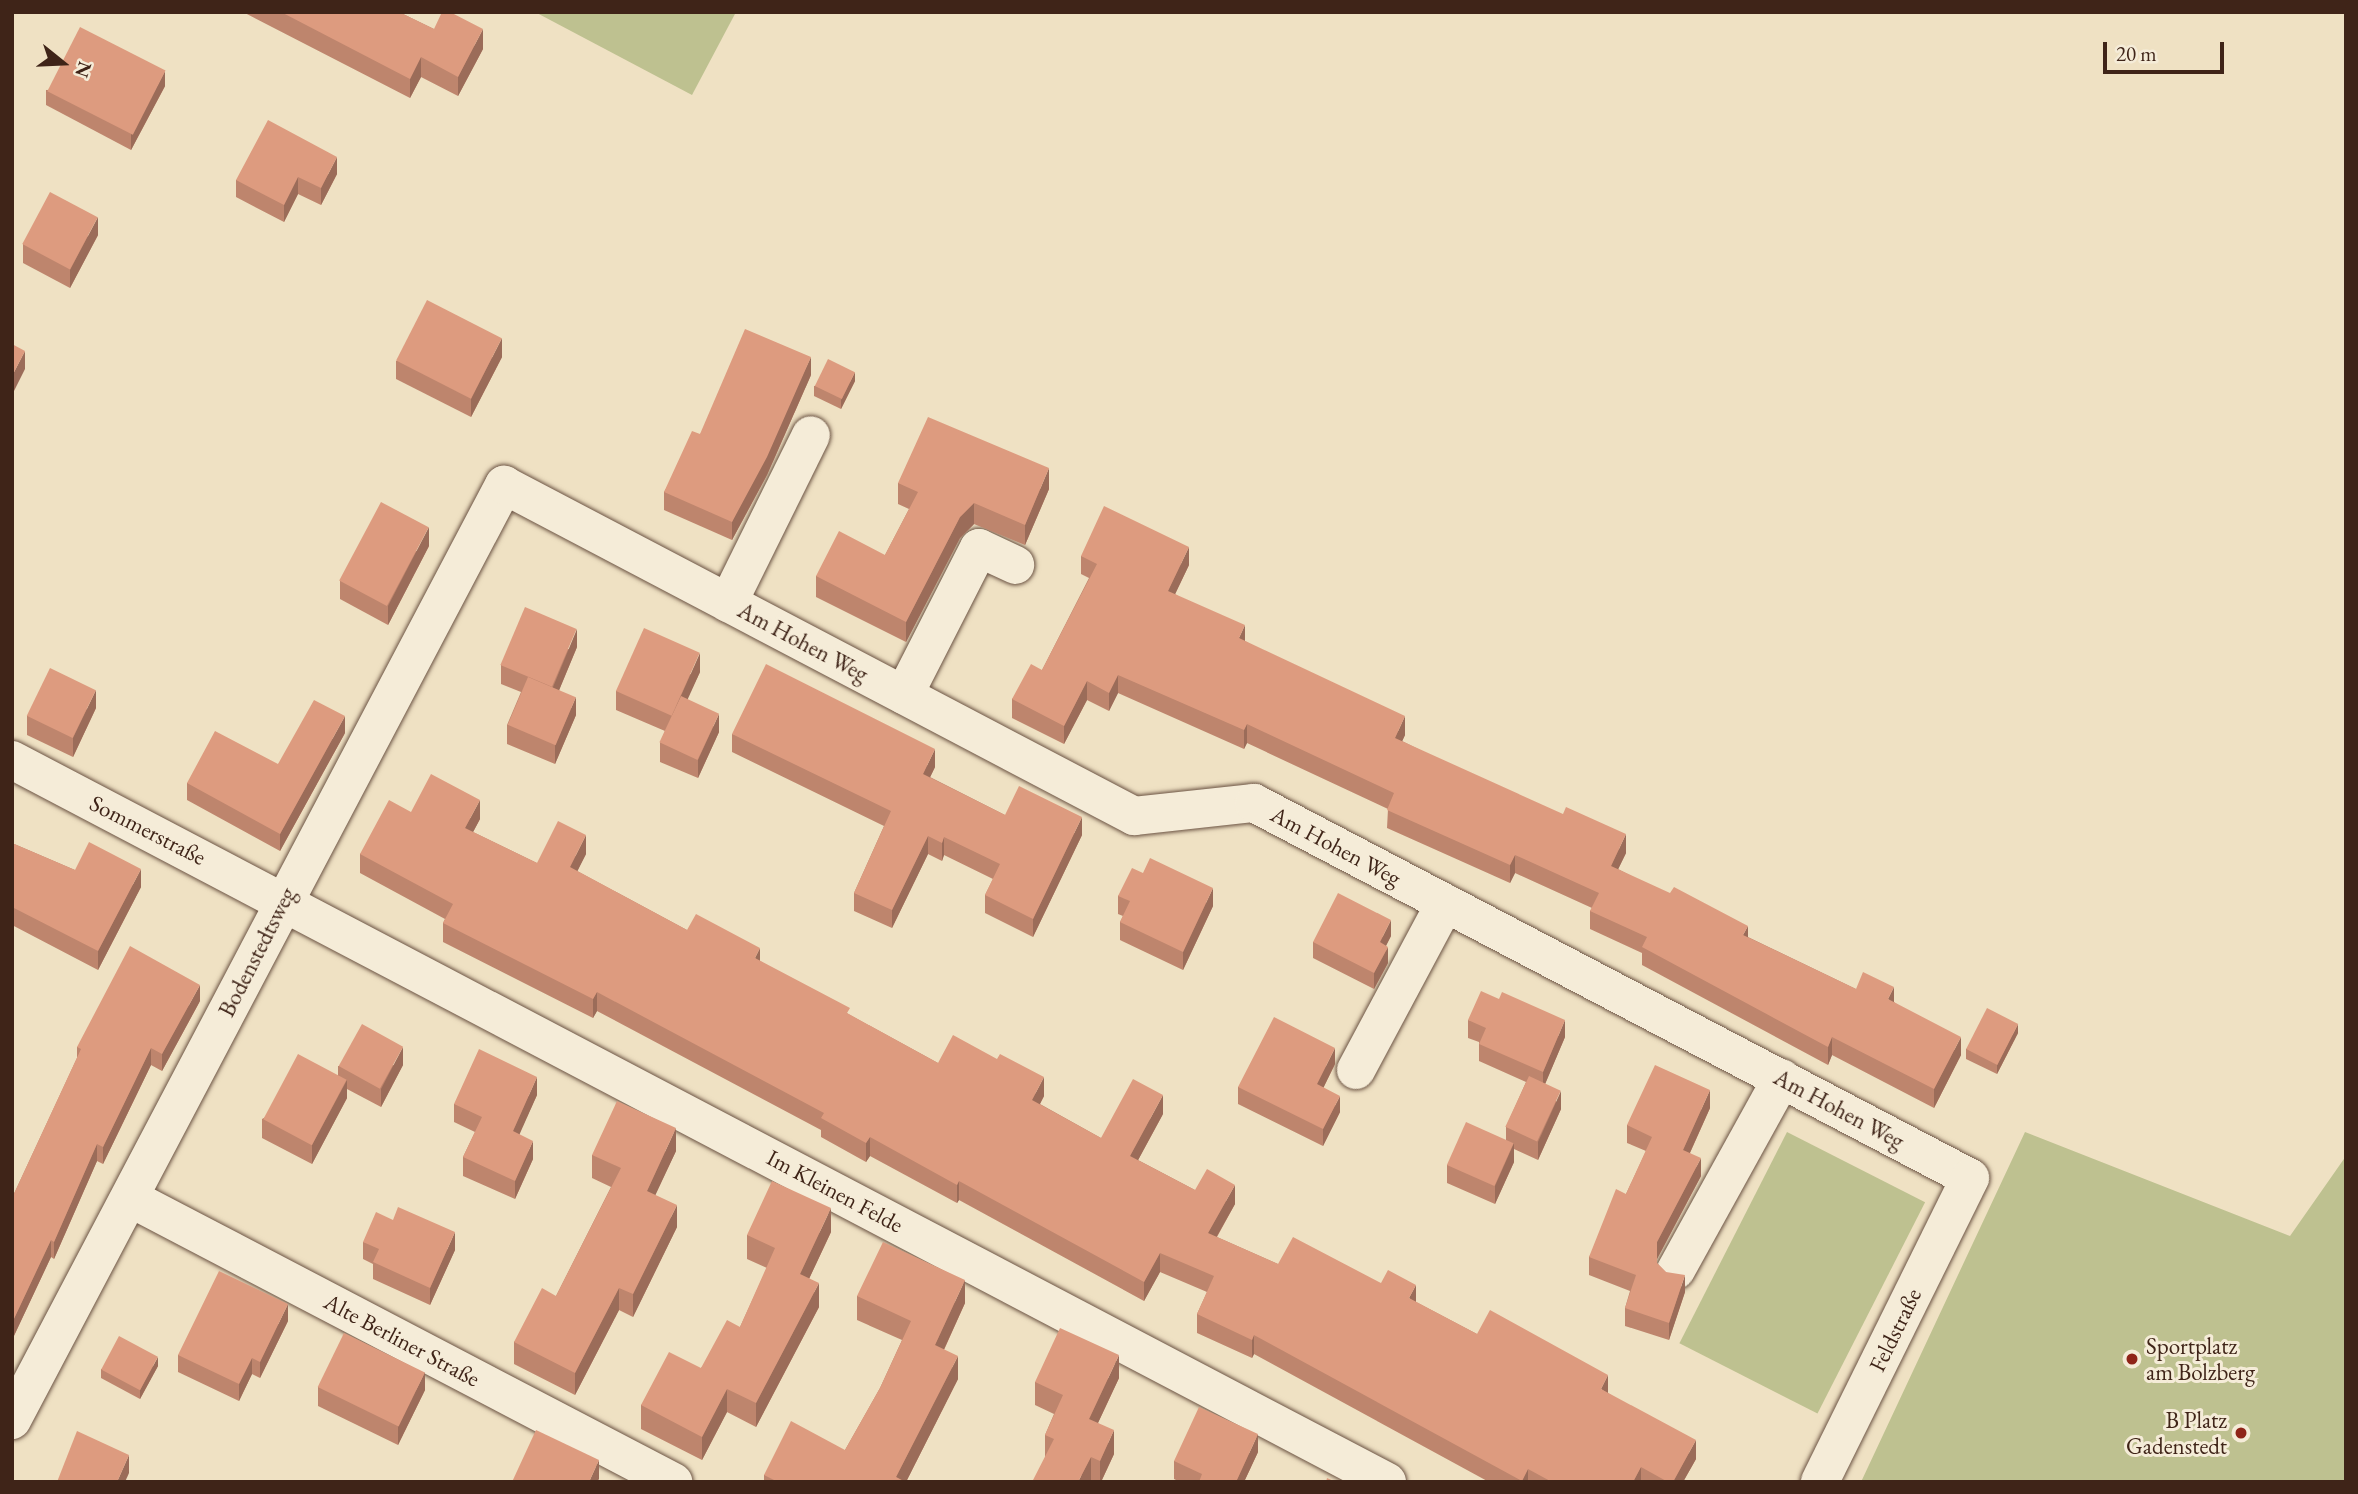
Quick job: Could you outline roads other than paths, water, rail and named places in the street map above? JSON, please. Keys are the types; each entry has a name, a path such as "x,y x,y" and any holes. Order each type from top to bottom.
{"street":[{"path":"728,603 811,435"},
{"name":"Am Hohen Weg","path":"504,485 1134,816 1254,803 1970,1178"},
{"name":"Bodenstedtsweg","path":"13,1416 132,1199 283,900 504,485"},
{"path":"904,695 979,548 1015,565"},
{"name":"Sommerstraße","path":"12,760 283,900"},
{"name":"Im Kleinen Felde","path":"283,900 1387,1482"},
{"path":"1356,1070 1445,903"},
{"path":"1676,1270 1783,1079"},
{"name":"Feldstraße","path":"1819,1482 1970,1178"},
{"name":"Alte Berliner Straße","path":"132,1199 673,1482"}],"place":[{"name":"Sportplatz am Bolzberg","path":"2132,1359"},
{"name":"B Platz Gadenstedt","path":"2241,1433"}]}
